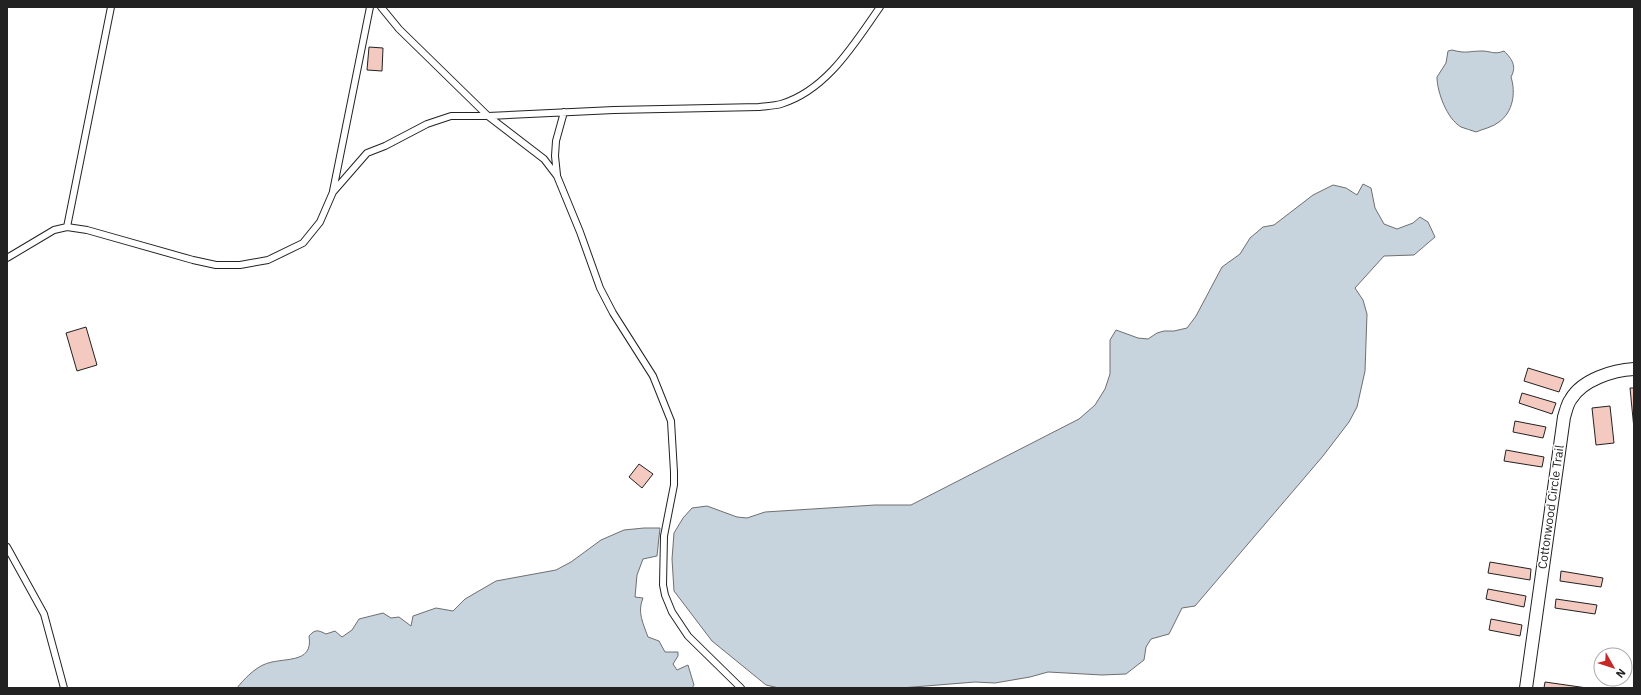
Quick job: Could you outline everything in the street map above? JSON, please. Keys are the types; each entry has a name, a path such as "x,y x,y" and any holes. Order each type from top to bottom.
{"street":[{"name":"Cottonwood Circle Trail","path":"1526,688 1564,417 1570,400 1577,392 1595,379 1619,370 1634,369"}],"lane":[{"path":"67,227 111,7"},
{"path":"7,258 54,230 67,227 87,230 216,265 240,265 268,260 303,243 320,222 327,210 333,192 370,7"},
{"path":"380,7 405,34 488,116 544,159 557,176 580,232 600,288 613,313 653,376 671,421 674,485 664,536 663,585 665,595 672,612 688,636 741,688"},
{"path":"333,192 367,153 385,146 427,124 451,116 759,107 781,104 816,85 841,61 880,7"},
{"path":"557,176 555,156 556,141 564,112"},
{"path":"7,547 44,614 64,688"}],"shaded area":[{"path":"1448,51 1495,53 1504,51 1513,63 1514,69 1511,77 1513,89 1512,102 1504,118 1497,124 1476,132 1461,127 1447,112 1437,83 1437,77 1446,63"},
{"path":"1363,184 1371,188 1375,208 1384,224 1397,229 1413,223 1420,217 1428,222 1435,237 1414,255 1384,256 1355,288 1363,300 1367,314 1365,371 1357,407 1349,422 1323,456 1195,606 1182,608 1169,634 1151,639 1146,647 1144,660 1126,674 1102,675 1048,672 1030,677 995,683 975,682 901,688 779,688 766,685 712,641 674,591 672,559 674,533 683,518 692,508 707,506 737,517 747,518 765,512 875,505 911,505 1079,419 1095,405 1105,389 1110,374 1110,340 1116,330 1138,338 1148,339 1157,333 1164,331 1174,331 1187,328 1196,316 1222,267 1240,254 1250,238 1263,227 1274,225 1313,195 1333,185 1346,188 1357,195"},
{"path":"660,528 657,556 643,559 637,575 635,597 643,598 641,603 641,613 648,637 659,641 665,652 678,652 678,656 673,664 677,670 688,665 694,685 692,688 237,688 249,675 263,665 270,662 301,656 306,652 309,645 309,636 315,631 326,634 335,631 342,637 352,630 359,619 383,613 391,618 399,617 411,626 413,616 436,608 453,611 465,599 496,581 556,570 571,562 601,540 624,530"}],"building":[{"path":"369,47 383,48 382,71 367,70"},
{"path":"86,327 97,365 77,371 66,333"},
{"path":"1528,368 1564,379 1559,392 1524,381"},
{"path":"1630,388 1634,388 1634,429"},
{"path":"1522,393 1556,403 1552,414 1519,403"},
{"path":"1610,406 1614,443 1596,445 1592,408"},
{"path":"1515,421 1546,427 1543,438 1513,432"},
{"path":"1506,450 1544,457 1542,467 1504,461"},
{"path":"639,464 653,474 642,488 629,477"},
{"path":"1490,562 1531,569 1530,580 1488,573"},
{"path":"1561,571 1603,578 1601,587 1560,581"},
{"path":"1488,589 1526,596 1524,607 1486,599"},
{"path":"1556,599 1597,605 1595,614 1555,608"},
{"path":"1491,619 1522,625 1520,636 1489,630"},
{"path":"1545,682 1587,688 1544,688"}]}
